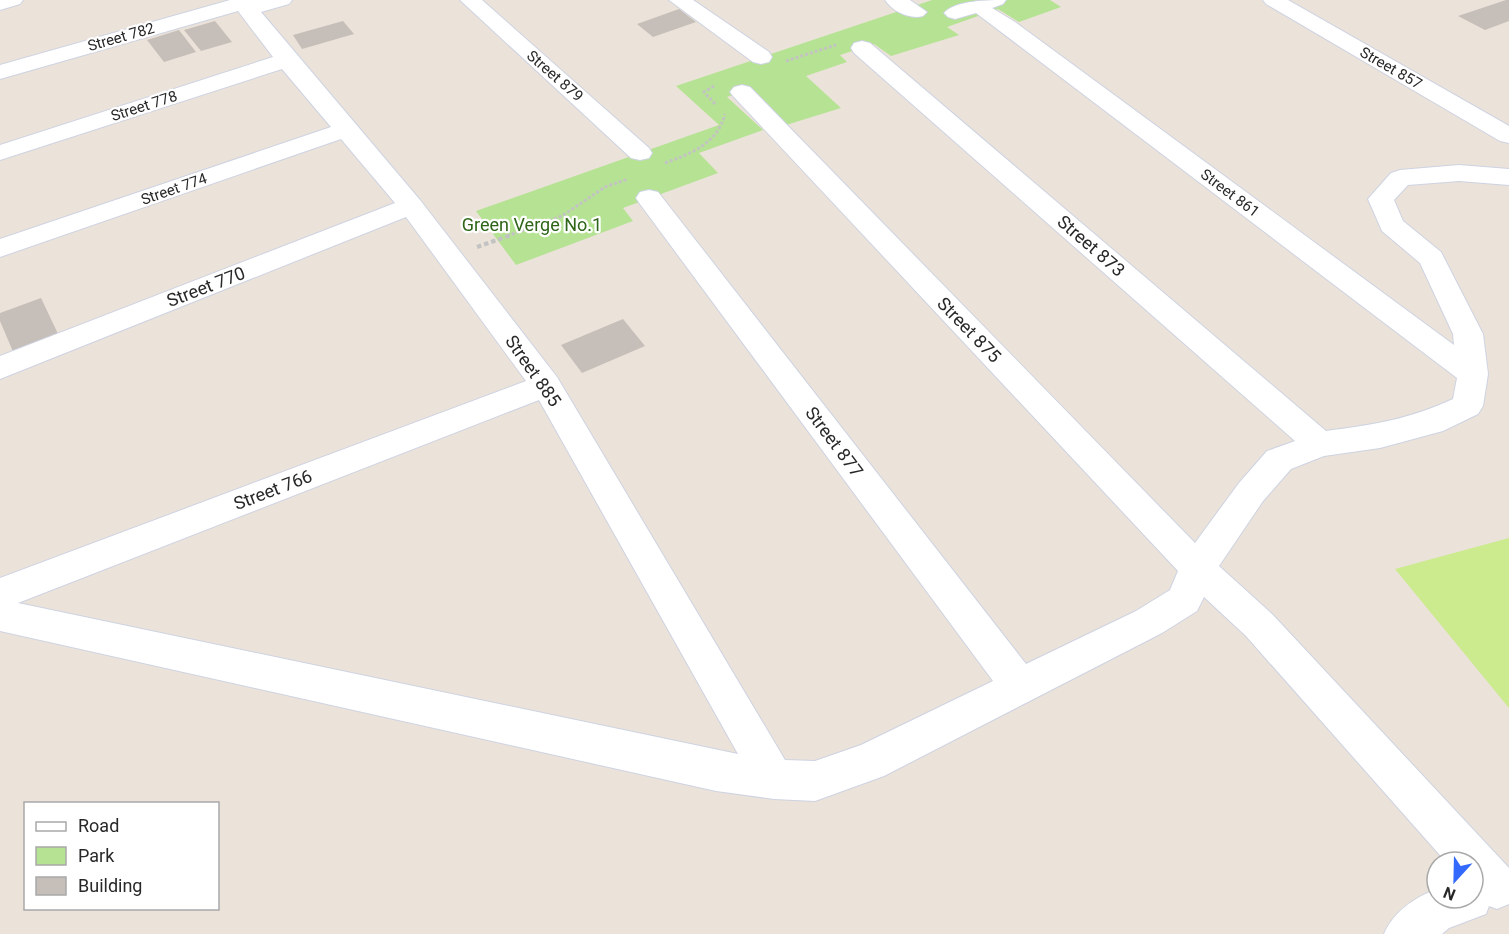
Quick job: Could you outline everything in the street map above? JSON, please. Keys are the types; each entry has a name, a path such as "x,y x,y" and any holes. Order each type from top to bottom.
{"street":[{"path":"0,4 13,0"},
{"name":"Street 782","path":"0,72 244,4 282,0"},
{"name":"Street 879","path":"470,0 648,160"},
{"path":"679,0 761,57"},
{"path":"896,0 916,12"},
{"name":"Street 857","path":"1273,0 1509,136"},
{"name":"Street 885","path":"244,4 287,60 348,129 411,206 546,385 774,779"},
{"path":"955,13 991,7"},
{"name":"Street 861","path":"991,7 1007,27 1473,374"},
{"name":"Street 873","path":"852,45 1320,444"},
{"name":"Street 778","path":"0,153 287,60"},
{"name":"Street 875","path":"730,88 1197,568 1259,625 1487,891"},
{"name":"Street 774","path":"0,248 348,129"},
{"path":"0,615 704,768 774,779 815,781 870,762 1019,685 1149,622 1184,600 1197,568 1251,492 1279,460 1320,444 1380,436 1432,423 1467,406 1473,374 1468,334 1431,258 1391,225 1381,199 1400,178 1459,173 1509,177"},
{"name":"Street 877","path":"641,188 1019,685"},
{"name":"Street 770","path":"0,368 411,206"},
{"name":"Street 766","path":"0,594 546,385"},
{"path":"1407,934 1434,912 1487,891"}],"path":[{"path":"782,63 852,45"},
{"path":"648,160 707,146 724,124 725,115 704,93 709,87 730,88"},
{"path":"449,257 562,216 605,187 641,188"}],"green space":[{"name":"Green Verge No.1","path":"932,0 1050,0 1061,7 1019,22 998,9 947,27 959,35 891,56 874,44 840,55 847,62 806,76 841,108 786,125 749,89 727,97 763,130 699,153 718,173 623,208 633,221 516,265 476,211 719,125 676,86"},
{"path":"1509,538 1509,708 1395,569"}],"building":[{"path":"1509,0 1509,21 1485,30 1458,16"},
{"path":"679,9 696,22 653,37 637,24"},
{"path":"215,21 232,42 201,51 184,30"},
{"path":"343,21 354,34 302,49 293,35"},
{"path":"179,30 196,52 164,62 147,40"},
{"path":"41,298 59,336 14,354 0,321 0,313"},
{"path":"623,319 645,346 582,373 561,345"}]}
